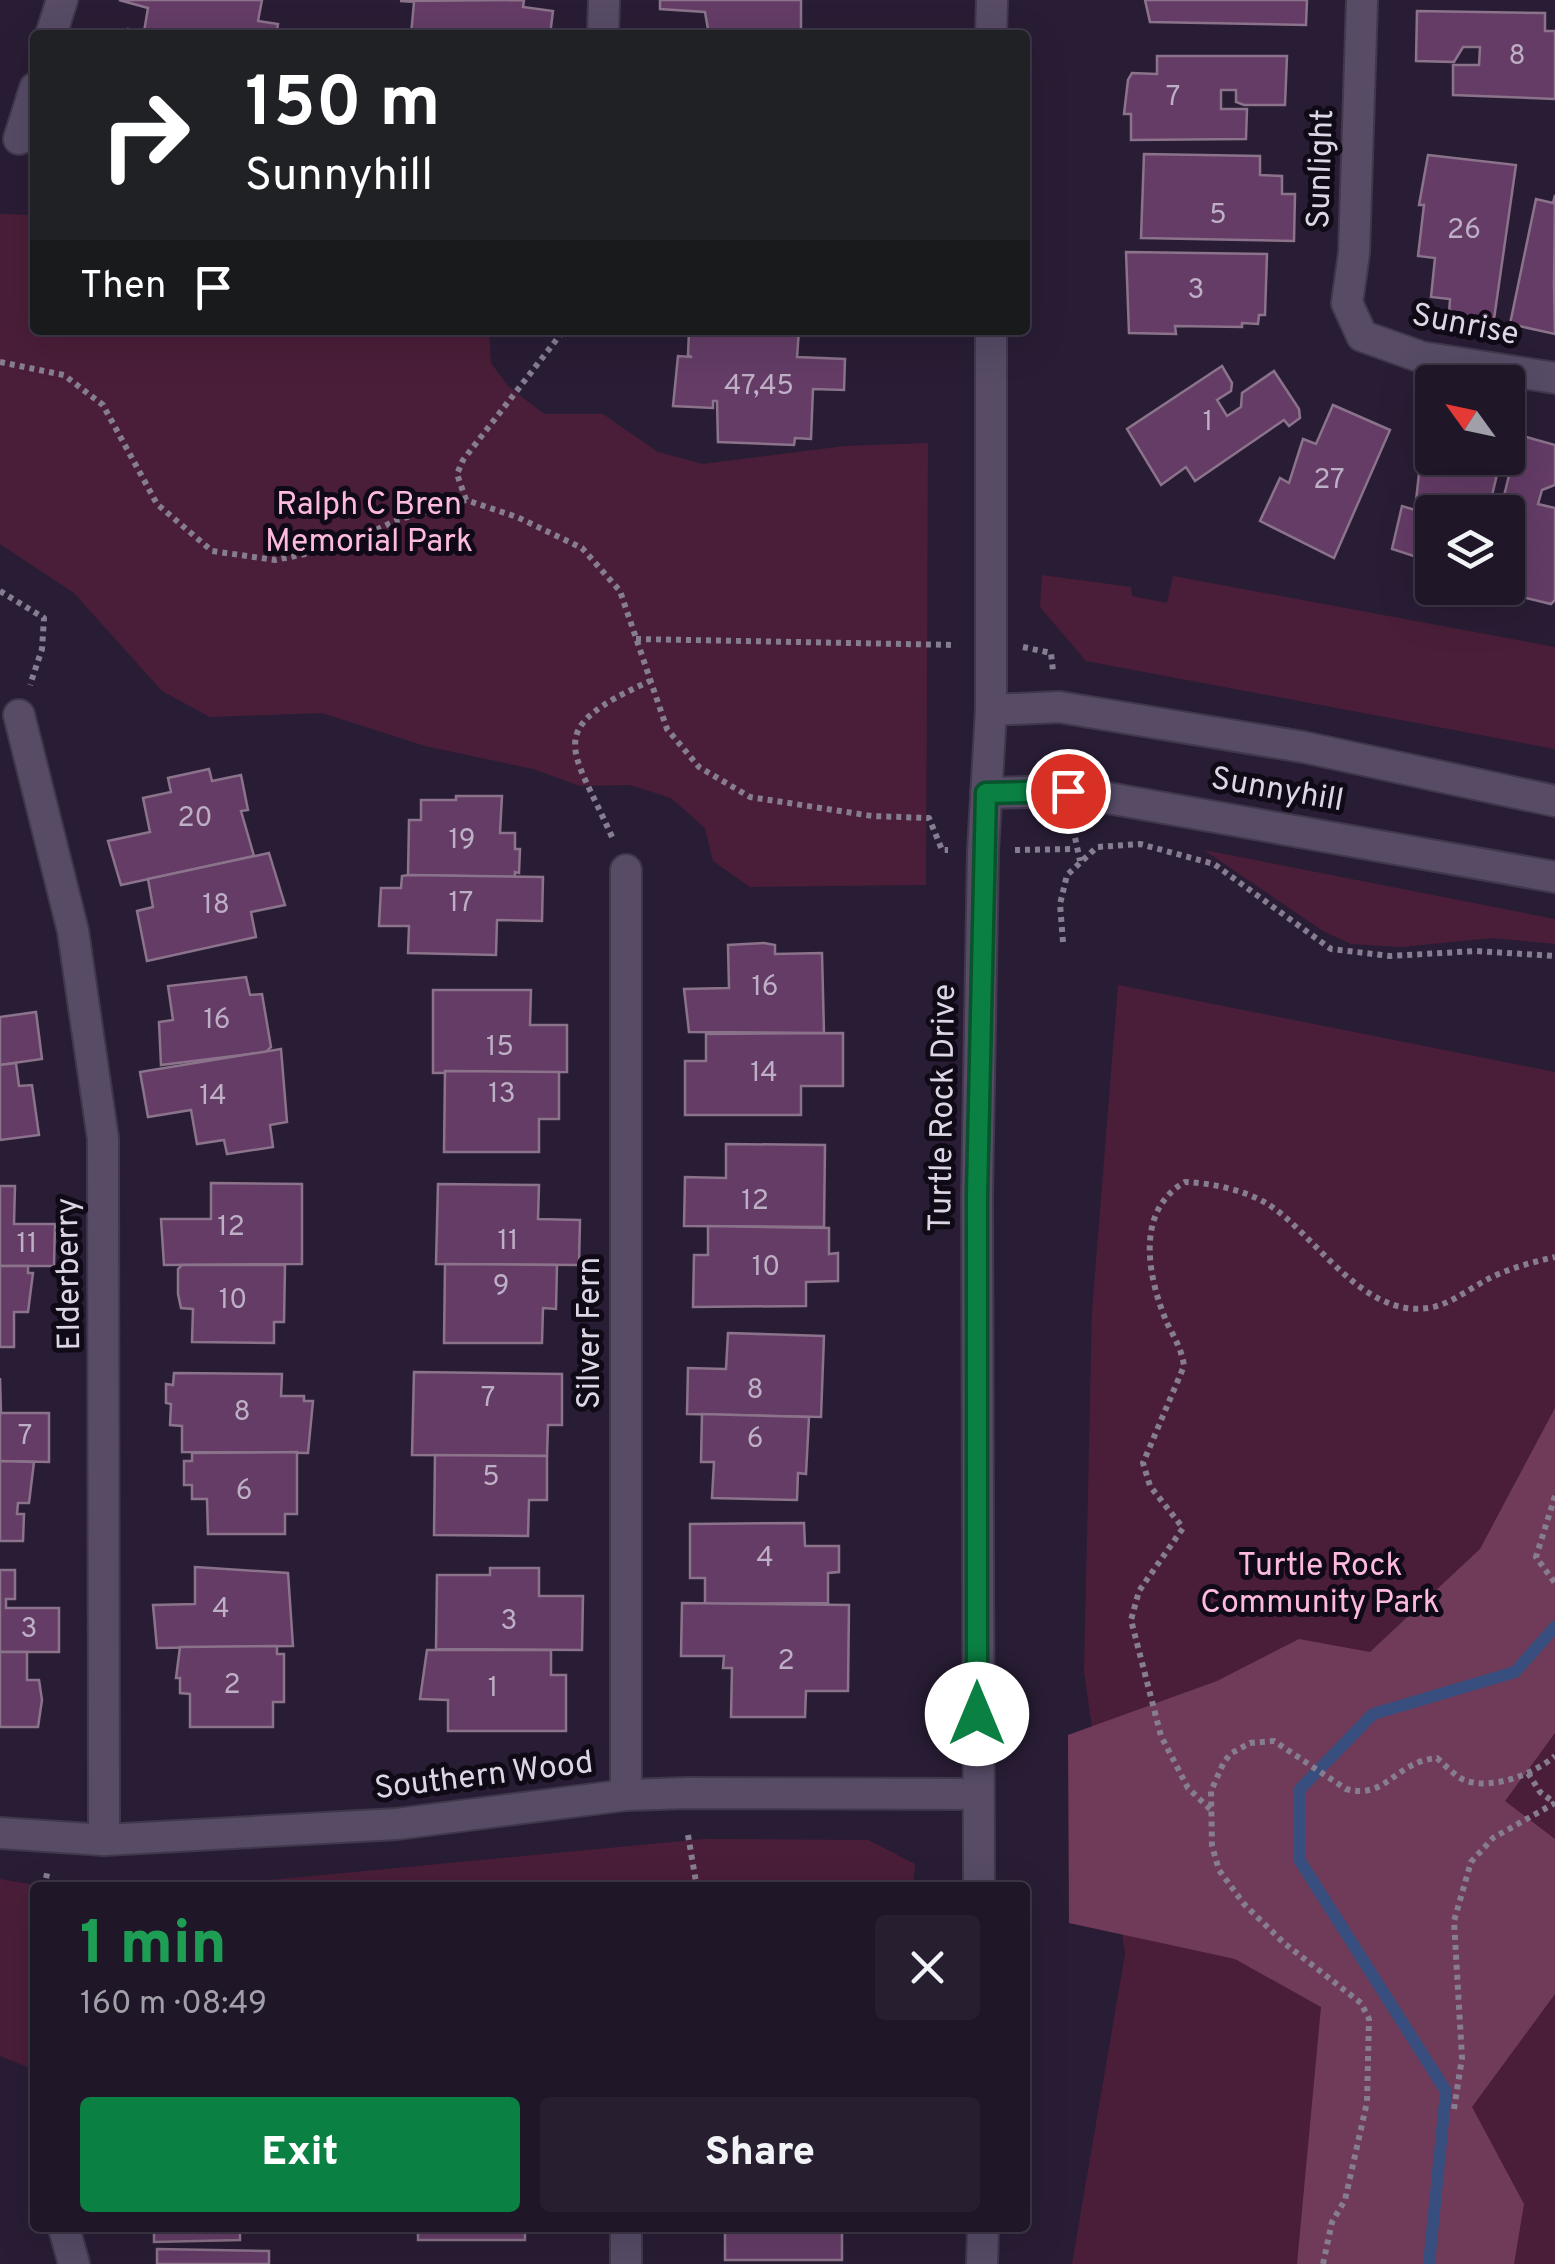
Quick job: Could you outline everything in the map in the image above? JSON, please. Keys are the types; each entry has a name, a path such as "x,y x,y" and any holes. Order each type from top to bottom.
{"street":[{"path":"53,30 62,0"},
{"path":"603,30 604,0"},
{"path":"992,0 992,30"},
{"name":"Sunlight","path":"1362,0 1354,253 1346,304 1362,336"},
{"path":"19,139 30,104"},
{"name":"Turtle Rock Drive","path":"978,1882 977,1194 983,851 991,710 991,335"},
{"name":"Sunrise","path":"1362,336 1421,357 1555,378"},
{"name":"Sunnyhill","path":"991,710 1059,707 1095,712 1303,747 1555,801"},
{"name":"Elderberry","path":"20,715 73,931 103,1139 104,1840"},
{"name":"Sunnyhill","path":"986,793 1068,791 1555,877"},
{"name":"Silver Fern","path":"626,870 626,1795"},
{"name":"Southern Wood","path":"0,1833 104,1840 397,1824 626,1795 977,1794"},
{"path":"65,2232 74,2264"},
{"path":"626,2232 626,2264"},
{"path":"982,2264 983,2232"}],"path":[{"path":"466,500 457,474 463,460 560,335"},
{"path":"0,362 64,374 102,405 157,504 212,550 275,560 340,547 397,520 466,500 517,517 582,548 620,591 667,729 699,768 750,797 872,816 928,818"},
{"path":"0,591 44,618 42,649 20,715"},
{"path":"636,639 927,645"},
{"path":"626,870 573,754 575,731 586,715 650,682"},
{"path":"1063,942 1060,904 1067,875 1098,847 1140,844 1214,864 1331,949 1390,956 1476,952 1555,956"},
{"path":"983,851 1076,849"},
{"path":"1210,1810 1188,1788 1162,1736 1131,1620 1139,1591 1182,1533 1181,1523 1150,1486 1144,1463 1184,1366 1160,1303 1148,1247 1166,1198 1185,1182 1202,1183 1266,1203 1336,1270 1385,1298 1413,1308 1437,1306 1499,1274 1555,1257"},
{"path":"1555,1496 1536,1557 1555,1583"},
{"path":"1323,2264 1332,2222 1346,2200 1366,2102 1369,2019 1362,2003 1284,1943 1244,1904 1214,1858 1211,1791 1223,1764 1237,1749 1267,1739 1358,1793 1372,1791 1414,1760 1437,1758 1472,1782 1528,1772 1555,1756"},
{"path":"1454,2108 1462,2058 1454,1921 1471,1862 1480,1849 1555,1803 1540,1792 1528,1772"},
{"path":"688,1835 696,1882"}],"green space":[{"name":"Ralph C Bren Memorial Park","path":"0,214 30,215 30,335 489,335 491,363 508,386 544,414 603,414 658,452 703,464 845,446 928,443 926,885 750,887 713,861 705,828 671,798 630,785 580,786 533,769 425,746 322,713 210,717 162,691 74,593 0,544"},
{"path":"1042,575 1131,587 1132,596 1167,603 1173,576 1555,647 1555,749 1086,661 1040,607"},
{"path":"1204,850 1555,919 1555,944 1493,938 1401,947 1351,944 1323,931"},
{"name":"Turtle Rock Community Park","path":"1118,985 1555,1072 1555,2264 1072,2264 1125,1954 1084,1672 1092,1311"},
{"path":"704,1839 868,1840 915,1864 913,1882 248,1882"},
{"path":"0,1879 30,1884 30,2068 0,2056"}],"shaded area":[{"path":"1555,1408 1555,1733 1505,1801 1555,1839 1555,1994 1472,2107 1524,2204 1514,2264 1297,2264 1321,2007 1235,1959 1069,1923 1068,1735 1217,1681 1299,1639 1370,1652 1480,1549"}],"building":[{"path":"119,0 262,0 258,21 278,24 277,30 144,30 148,8"},
{"path":"524,0 523,7 553,11 551,30 411,30 414,2 400,1"},
{"path":"660,0 801,0 801,30 708,30 705,12 660,9"},
{"path":"1145,0 1307,0 1306,25 1150,22"},
{"path":"1417,11 1545,13 1545,31 1555,31 1555,99 1453,95 1453,65 1479,65 1480,47 1463,47 1454,62 1416,61"},
{"path":"1157,56 1287,56 1285,105 1244,105 1236,102 1236,90 1221,90 1221,109 1247,109 1246,139 1131,140 1131,114 1124,114 1128,80 1132,73 1157,74"},
{"path":"1144,154 1260,156 1260,175 1282,176 1282,194 1295,194 1294,241 1141,238"},
{"path":"1428,155 1516,165 1494,319 1449,314 1450,299 1431,297 1435,258 1418,256 1424,205 1419,205"},
{"path":"1555,195 1555,334 1510,324 1536,199 1553,203"},
{"path":"1126,252 1267,254 1265,315 1259,315 1258,324 1242,323 1242,327 1175,326 1176,334 1129,333"},
{"path":"689,335 799,335 797,357 845,359 844,390 813,389 811,439 795,438 794,445 718,442 717,401 713,401 713,408 673,406 678,356 692,357 688,355"},
{"path":"1222,366 1232,383 1231,391 1217,400 1227,416 1241,407 1242,393 1274,371 1299,409 1300,418 1289,426 1284,420 1195,481 1186,467 1161,485 1127,429"},
{"path":"1333,405 1390,430 1334,558 1260,521 1280,478 1289,483 1303,439 1316,444"},
{"path":"1525,437 1555,445 1555,485 1542,490 1538,504 1555,508 1555,600 1551,604 1525,598 1525,495 1504,495 1509,475 1525,475"},
{"path":"1419,475 1497,475 1492,495 1417,495"},
{"path":"1402,506 1415,510 1415,556 1392,549"},
{"path":"209,769 212,781 241,775 248,810 241,811 254,856 121,885 108,841 150,832 143,798 171,792 168,778"},
{"path":"456,796 502,796 500,833 515,833 515,849 520,849 519,873 515,872 515,877 408,875 409,820 421,820 421,800 456,800"},
{"path":"269,853 285,905 251,912 256,937 147,961 137,911 153,907 148,879"},
{"path":"402,876 543,877 542,921 497,920 496,955 408,953 409,926 379,926 381,888 401,888"},
{"path":"728,945 775,945 775,954 822,953 824,1033 689,1032 684,989 729,988"},
{"path":"246,977 250,995 262,994 271,1047 266,1052 161,1065 159,1022 173,1020 168,986"},
{"path":"433,990 531,990 530,1025 567,1025 567,1072 433,1073"},
{"path":"36,1012 42,1059 0,1065 0,1017"},
{"path":"843,1033 843,1086 801,1086 801,1115 685,1115 685,1061 706,1061 706,1034"},
{"path":"281,1049 287,1122 270,1125 273,1147 227,1154 224,1140 197,1144 191,1110 148,1117 140,1072"},
{"path":"16,1063 19,1086 32,1085 39,1135 0,1140 0,1065"},
{"path":"445,1071 559,1072 559,1119 539,1119 539,1152 444,1152"},
{"path":"726,1144 825,1145 824,1227 684,1226 685,1177 726,1178"},
{"path":"211,1183 302,1184 302,1264 164,1265 161,1219 211,1219"},
{"path":"438,1184 539,1185 538,1219 580,1220 579,1265 436,1264"},
{"path":"0,1186 15,1186 14,1224 55,1224 54,1266 0,1266"},
{"path":"708,1226 829,1228 829,1254 838,1253 838,1281 806,1282 806,1306 693,1307 694,1255 708,1255"},
{"path":"445,1264 557,1265 556,1309 543,1308 542,1343 444,1343"},
{"path":"182,1265 285,1265 284,1322 274,1322 274,1343 192,1342 193,1309 181,1308 178,1294 178,1269"},
{"path":"0,1266 28,1266 28,1273 33,1273 28,1312 14,1312 14,1347 0,1347"},
{"path":"728,1333 824,1336 821,1417 687,1414 688,1368 726,1369"},
{"path":"414,1372 562,1374 562,1425 548,1425 547,1456 412,1455"},
{"path":"174,1373 282,1374 281,1396 304,1396 304,1401 313,1401 308,1453 182,1452 182,1426 170,1425 171,1404 166,1403 166,1384 173,1385"},
{"path":"0,1378 1,1413 49,1413 49,1462 0,1461"},
{"path":"702,1414 809,1417 806,1474 798,1473 797,1500 712,1498 714,1462 701,1462"},
{"path":"297,1452 297,1514 285,1514 285,1534 208,1534 207,1499 192,1499 192,1485 184,1485 184,1461 192,1461 192,1453"},
{"path":"435,1455 547,1456 547,1500 529,1500 528,1536 434,1535"},
{"path":"0,1461 34,1462 29,1503 18,1503 17,1514 24,1514 23,1541 0,1541"},
{"path":"804,1523 805,1546 839,1546 839,1572 828,1573 828,1603 705,1604 705,1578 690,1578 690,1524"},
{"path":"195,1567 288,1573 293,1646 157,1648 153,1605 195,1604"},
{"path":"490,1568 539,1568 539,1596 583,1596 582,1650 436,1649 437,1575 490,1575"},
{"path":"0,1570 15,1570 15,1599 6,1599 6,1608 59,1608 59,1652 0,1652"},
{"path":"682,1603 849,1605 848,1691 806,1691 805,1717 731,1717 732,1668 723,1668 724,1656 681,1656"},
{"path":"277,1646 277,1654 284,1654 284,1702 273,1702 273,1727 190,1727 190,1694 180,1693 180,1678 176,1678 180,1647"},
{"path":"427,1650 551,1650 551,1675 566,1675 566,1731 448,1731 448,1700 420,1699"},
{"path":"0,1652 27,1652 27,1680 39,1680 42,1700 38,1727 0,1727"},
{"path":"154,2232 240,2232 240,2240 154,2242"},
{"path":"418,2232 525,2232 525,2240 418,2240"},
{"path":"725,2232 842,2232 842,2260 725,2260"},
{"path":"157,2249 269,2251 269,2264 157,2264"}],"waterway":[{"path":"1429,2264 1446,2091 1300,1861 1300,1789 1373,1714 1515,1672 1555,1627"}],"route":[{"path":"977,1714 977,1194 986,793 1068,791"}]}
